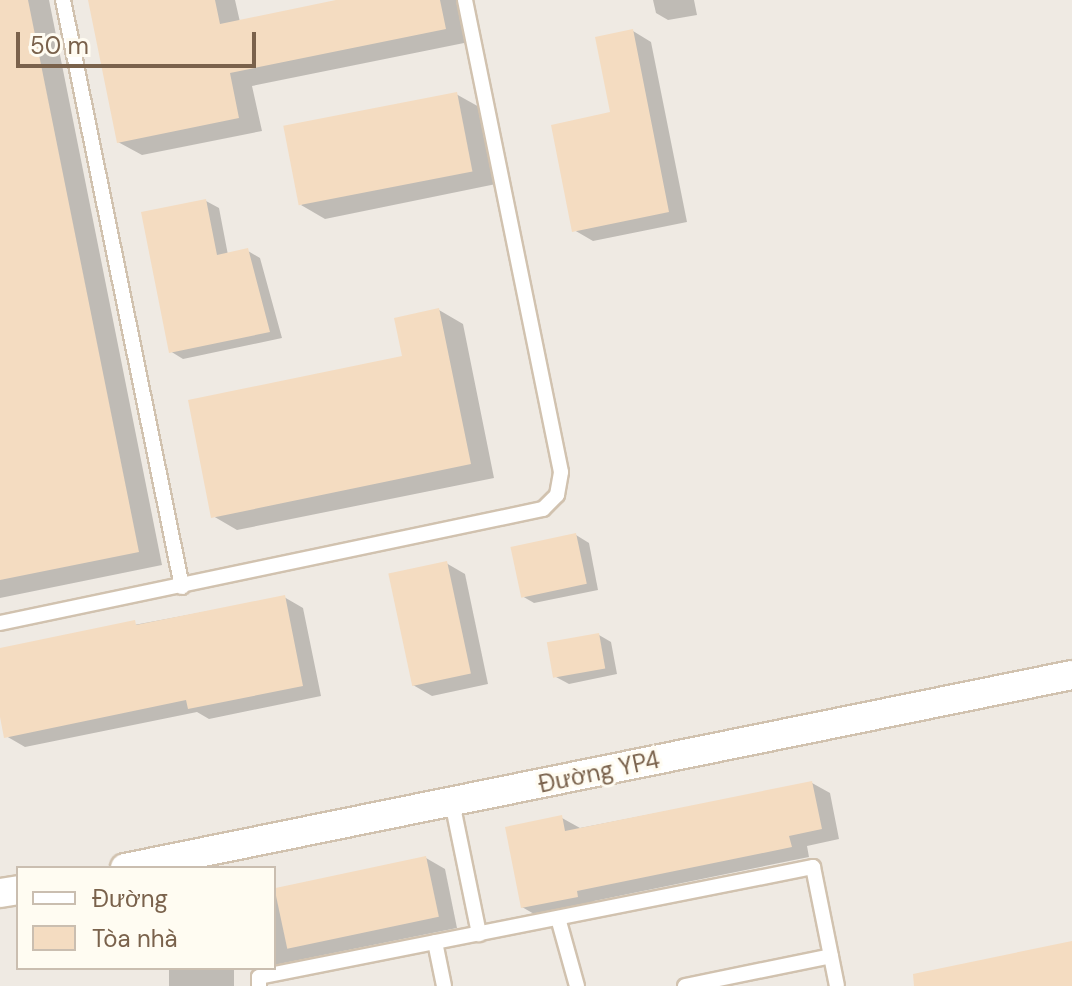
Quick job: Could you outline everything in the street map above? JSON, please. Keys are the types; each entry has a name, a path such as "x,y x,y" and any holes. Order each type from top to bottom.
{"street":[{"name":"Đường YP4","path":"135,866 1072,675"}],"lane":[{"path":"63,0 182,587"},
{"path":"0,623 543,509 557,495 561,472 465,0"},
{"path":"452,802 479,934"},
{"path":"259,986 259,977 813,867 837,986"},
{"path":"558,918 577,986"},
{"path":"435,942 444,986"},
{"path":"685,986 831,956"}],"shaded area":[{"path":"0,0 1072,0 1072,986 0,986"}],"building":[{"path":"0,0 28,0 139,552 0,580"},
{"path":"88,0 215,0 220,24 336,0 440,0 446,29 230,73 239,118 117,143"},
{"path":"633,29 669,212 572,232 551,125 610,112 595,37"},
{"path":"457,92 472,172 299,205 283,126"},
{"path":"206,199 217,255 248,248 270,332 169,353 141,212"},
{"path":"439,308 471,464 211,518 188,400 402,356 394,318"},
{"path":"576,533 587,584 521,598 510,547"},
{"path":"447,561 471,673 412,686 388,573"},
{"path":"285,595 303,686 188,709 186,700 4,738 0,717 0,648 135,620 136,625"},
{"path":"599,633 605,668 553,678 547,642"},
{"path":"812,781 822,829 789,836 792,847 577,891 578,897 521,908 505,827 562,815 565,831"},
{"path":"426,856 439,917 287,949 276,888"},
{"path":"1072,941 1072,986 914,986 913,974"}]}
